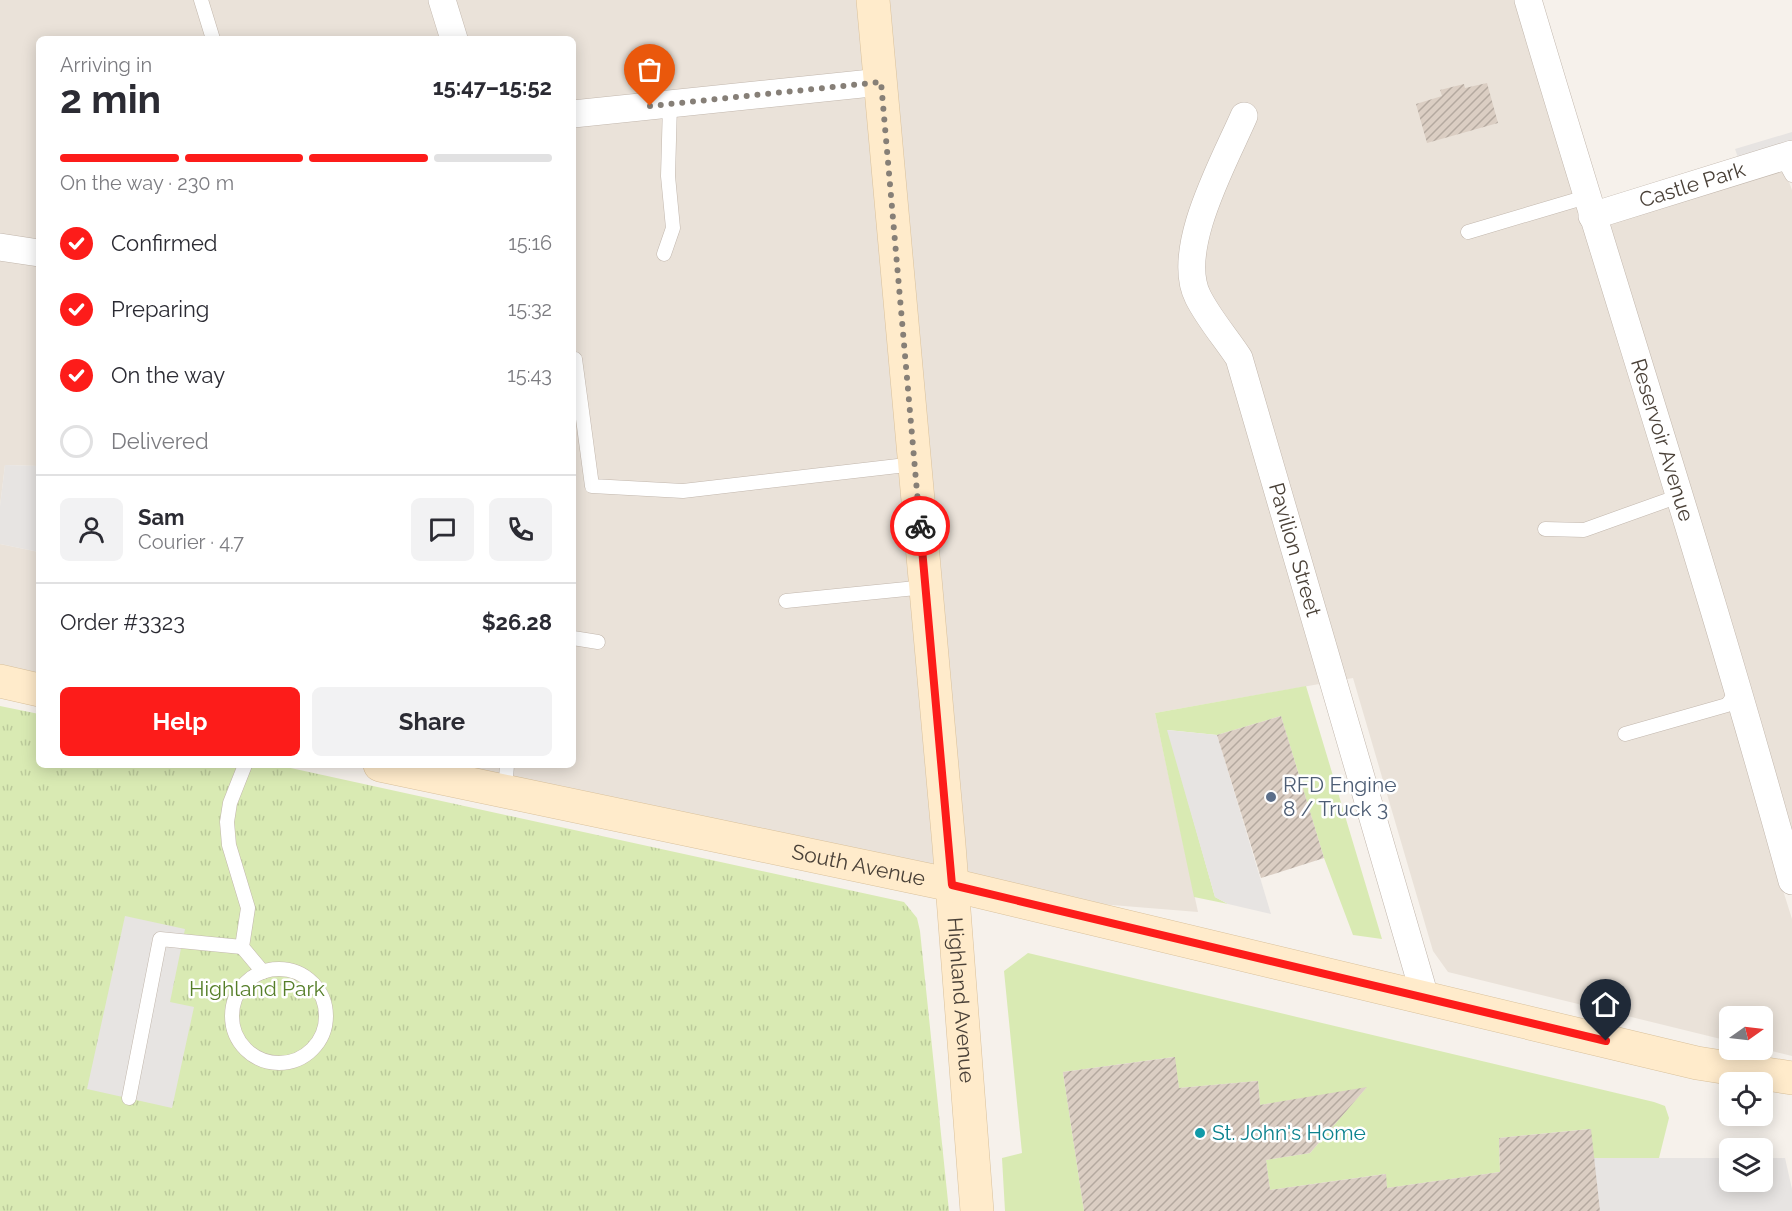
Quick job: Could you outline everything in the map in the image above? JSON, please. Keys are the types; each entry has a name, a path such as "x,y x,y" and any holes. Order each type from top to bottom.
{"main road":[{"name":"Highland Avenue","path":"873,0 952,885 977,1211"},
{"path":"0,681 36,689"},
{"name":"South Avenue","path":"409,768 506,778 1697,1063 1792,1078"}],"street":[{"path":"442,0 453,36"},
{"name":"Reservoir Avenue","path":"1528,0 1589,206 1739,688 1792,881"},
{"path":"576,114 881,82"},
{"name":"Pavilion Street","path":"1244,116 1202,212 1194,241 1192,268 1197,296 1239,358 1425,997"},
{"name":"Castle Park","path":"1589,206 1789,162"},
{"path":"0,247 36,253"}],"lane":[{"path":"201,0 212,36"},
{"path":"664,254 673,228 668,176 670,104"},
{"path":"1468,232 1589,206"},
{"path":"576,366 592,486 683,491 915,464"},
{"path":"1545,529 1584,530 1679,496"},
{"path":"786,602 926,587"},
{"path":"576,639 598,642"},
{"path":"1625,734 1727,705 1739,688"},
{"path":"242,947 248,908 229,845 227,822 230,803 244,768"},
{"path":"129,1098 160,939 242,947 262,972"},
{"path":"277,969 299,974 316,987 324,1000 326,1015 324,1030 318,1044 307,1054 294,1061 279,1063 263,1060 249,1052 238,1040 233,1024 233,1008 238,993 248,980 262,972 277,969"}],"shaded area":[{"path":"0,0 1528,0 1592,216 1780,157 1792,190 1792,867 1777,871 1792,919 1792,1056 1773,1051 1773,1006 1719,1006 1719,1039 1448,972 1433,951 1353,678 1155,713 1198,912 1001,896 394,768 576,768 576,36 36,36 36,466 5,465 0,506"},
{"path":"1792,132 1792,154 1742,169 1735,149"},
{"path":"5,465 36,466 36,551 0,544 0,506"},
{"path":"0,544 36,551 36,689 0,681"},
{"path":"1167,730 1217,735 1271,914 1228,904 1215,897"},
{"path":"125,916 185,929 170,1002 194,1007 172,1108 87,1089"},
{"path":"1593,1158 1719,1158 1719,1192 1773,1192 1773,1158 1785,1158 1792,1189 1792,1211 1600,1211"}],"green space":[{"path":"1306,686 1382,939 1353,935 1324,858 1281,716 1217,735 1168,730 1215,897 1228,904 1194,897 1155,713"},
{"name":"Highland Park","path":"0,706 36,713 36,768 291,768 904,902 917,918 949,1211 0,1211"},
{"path":"1028,953 1654,1102 1665,1106 1669,1118 1659,1158 1593,1158 1590,1129 1499,1138 1500,1172 1387,1188 1385,1174 1270,1190 1266,1160 1310,1153 1366,1088 1260,1105 1258,1081 1179,1088 1174,1057 1063,1072 1084,1211 1005,1211 1002,1158 1022,1153 1004,971"}],"building":[{"path":"1487,83 1498,123 1427,143 1416,104 1442,96 1440,90 1464,84 1465,88"},
{"name":"RFD Engine 8 / Truck 3","path":"1281,716 1324,858 1261,878 1217,735"},
{"name":"St. John's Home","path":"1175,1057 1179,1088 1258,1081 1260,1105 1367,1087 1310,1153 1266,1160 1270,1190 1386,1174 1387,1188 1500,1172 1499,1138 1591,1129 1600,1211 1084,1211 1063,1072"}],"way so far":[{"path":"650,106 881,82 920,526"}],"place":[{"name":"RFD Engine 8 / Truck 3","path":"1271,797"},
{"name":"St. John's Home","path":"1200,1133"}],"route":[{"path":"920,526 952,885 1606,1041"}]}
